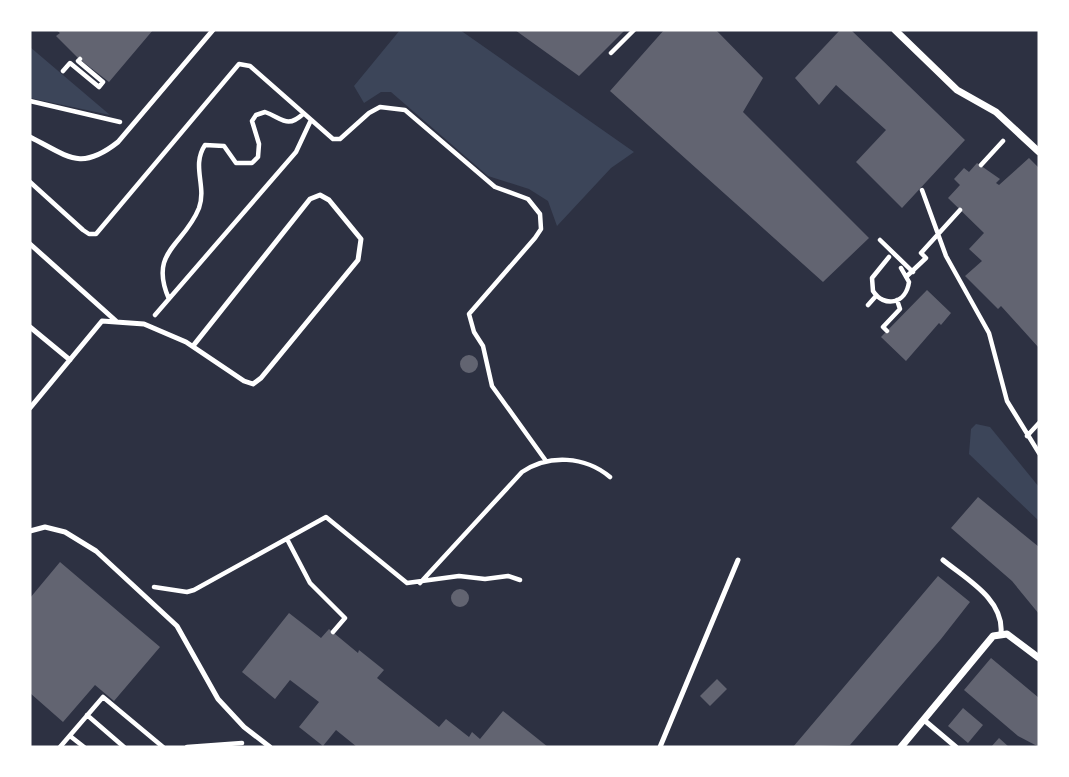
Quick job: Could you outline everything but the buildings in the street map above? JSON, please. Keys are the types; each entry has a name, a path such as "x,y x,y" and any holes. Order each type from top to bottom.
{"street":[{"path":"895,30 957,90 996,112 1039,152"},
{"path":"901,747 993,636 1001,633 1014,638 1039,658"}],"lane":[{"path":"30,136 72,158 99,157 130,127 213,30"},
{"path":"30,408 102,321 144,324 193,346 244,381 253,384 261,378 358,260 362,250 361,239 329,200 320,195 310,199 193,346"},
{"path":"30,244 117,322"},
{"path":"30,327 70,360"},
{"path":"30,531 45,527 65,532 96,551 177,626 218,699 244,727 270,747"},
{"path":"660,747 738,560"},
{"path":"943,560 989,598 1000,615 1001,633"},
{"path":"924,720 956,747"}],"path":[{"path":"611,53 634,30"},
{"path":"63,71 70,63 99,87 103,82 80,60"},
{"path":"30,102 124,123 130,127"},
{"path":"169,299 163,286 162,266 166,253 187,229 200,205 198,156 205,145 224,146 236,163 251,163 258,156 259,144 252,121 256,115 265,112 284,123 303,114"},
{"path":"152,318 296,152 311,120"},
{"path":"981,165 1003,141"},
{"path":"922,190 946,256 989,332 1007,401 1039,453"},
{"path":"908,276 926,258 921,253 961,210"},
{"path":"880,240 912,272"},
{"path":"876,296 872,278 893,254"},
{"path":"876,296 888,302 897,300 908,289 908,276 901,268"},
{"path":"867,305 876,296"},
{"path":"897,300 905,314"},
{"path":"887,331 883,327 900,309"},
{"path":"1027,436 1039,423"},
{"path":"419,584 522,472 534,464 578,460 610,477"},
{"path":"130,583 187,593 326,517 407,583 419,584 459,576 485,579 508,576 520,580"},
{"path":"287,539 310,583 345,618 333,632"},
{"path":"60,747 103,697 163,747"},
{"path":"88,715 124,747"},
{"path":"70,736 84,747"},
{"path":"187,747 242,743"}],"shaded area":[{"path":"400,30 460,30 634,152 611,168 557,226 548,201 529,189 488,176 391,92 381,92 364,103 354,86"},
{"path":"30,47 110,115 30,98"},
{"path":"976,424 990,427 1039,487 1039,521 969,454 971,429"}]}
